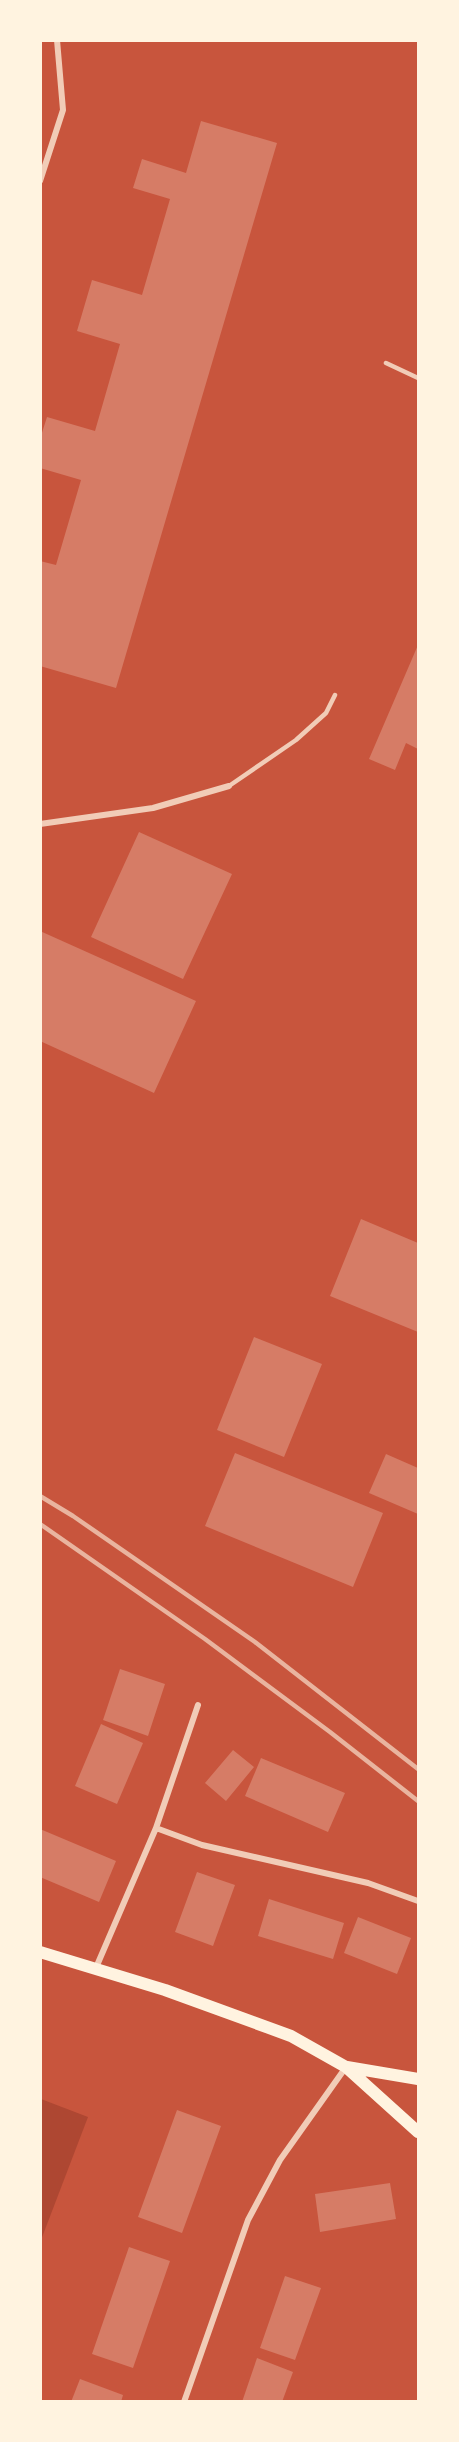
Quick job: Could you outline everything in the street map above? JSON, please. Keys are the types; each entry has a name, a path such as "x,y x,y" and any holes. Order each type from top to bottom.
{"main road":[{"path":"40,1952 165,1990 291,2036 346,2067 418,2132"},
{"path":"346,2067 418,2079"}],"street":[{"path":"40,181 63,110 57,40"},
{"path":"40,824 153,808 230,786"},
{"path":"95,1970 156,1828 198,1705"},
{"path":"156,1828 202,1845 368,1883 418,1901"},
{"path":"184,2402 248,2220 280,2160 346,2067"}],"lane":[{"path":"386,363 418,378"},
{"path":"230,786 296,740 326,713 335,695"}],"shaded area":[{"path":"41,2099 88,2117 41,2240"}],"building":[{"path":"201,121 277,143 116,688 40,666 40,561 56,565 81,480 40,468 40,439 47,417 95,431 120,344 77,331 92,280 142,295 170,199 133,188 142,159 186,173"},
{"path":"418,645 418,749 406,743 395,770 369,759"},
{"path":"139,832 232,874 183,979 91,937"},
{"path":"40,931 196,1001 154,1093 40,1041"},
{"path":"361,1219 418,1243 418,1332 330,1296"},
{"path":"254,1337 322,1364 284,1457 217,1430"},
{"path":"235,1453 383,1513 353,1587 205,1526"},
{"path":"386,1454 418,1468 418,1514 369,1493"},
{"path":"120,1669 165,1684 148,1736 103,1720"},
{"path":"101,1724 143,1743 117,1804 75,1786"},
{"path":"233,1750 254,1767 226,1801 205,1783"},
{"path":"261,1758 345,1793 328,1832 245,1796"},
{"path":"40,1829 116,1861 99,1902 40,1877"},
{"path":"197,1872 235,1885 213,1946 175,1932"},
{"path":"269,1899 344,1923 333,1959 258,1936"},
{"path":"358,1917 411,1938 397,1974 344,1953"},
{"path":"177,2110 221,2126 182,2233 138,2217"},
{"path":"390,2183 396,2219 320,2232 315,2194"},
{"path":"129,2247 170,2261 133,2368 92,2354"},
{"path":"285,2276 321,2288 295,2360 260,2348"},
{"path":"257,2358 293,2372 282,2402 242,2402"},
{"path":"80,2379 123,2395 121,2402 71,2402"}],"railway":[{"path":"40,1496 73,1516 255,1642 418,1769"},
{"path":"40,1524 205,1639 418,1801"}]}
